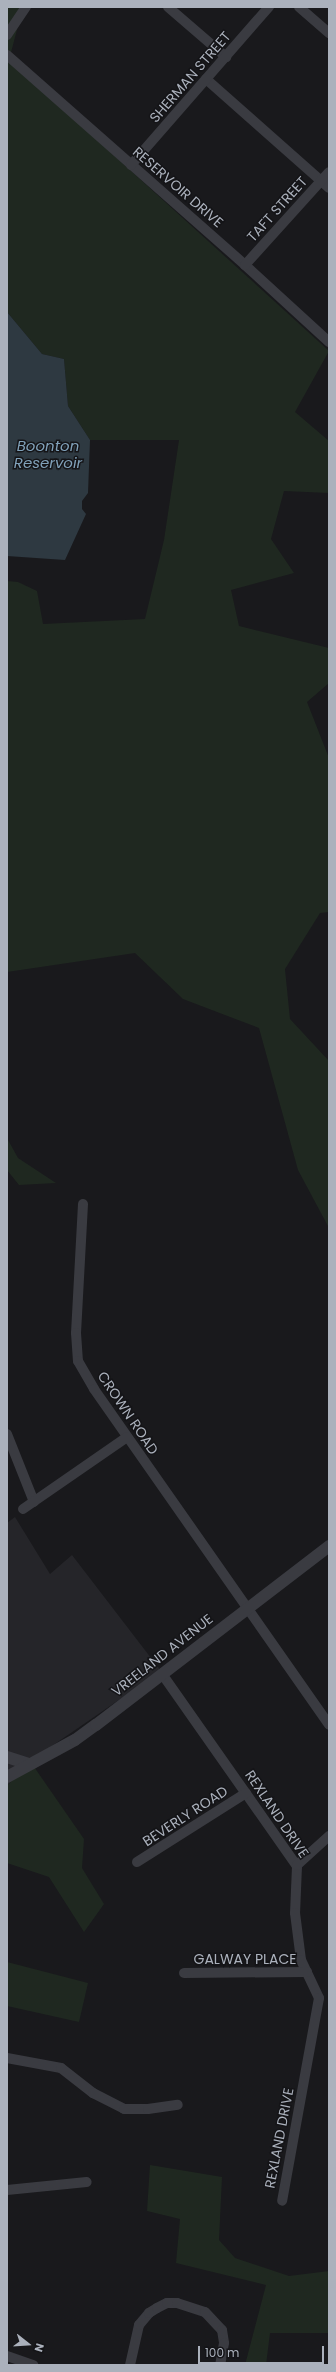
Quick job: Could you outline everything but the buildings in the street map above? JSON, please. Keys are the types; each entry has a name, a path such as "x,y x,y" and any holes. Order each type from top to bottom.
{"street":[{"path":"7,35 26,7"},
{"path":"168,7 226,57"},
{"name":"SHERMAN STREET","path":"132,165 269,7"},
{"path":"299,7 329,33"},
{"name":"RESERVOIR DRIVE","path":"7,55 245,265 329,342"},
{"path":"206,79 329,188"},
{"name":"TAFT STREET","path":"245,265 329,172"},
{"name":"CROWN ROAD","path":"83,1204 76,1333 78,1361 127,1437 329,1725"},
{"path":"7,1434 34,1502"},
{"path":"23,1509 127,1437"},
{"name":"VREELAND AVENUE","path":"7,1777 28,1764 75,1740 329,1546"},
{"name":"REXLAND DRIVE","path":"162,1674 297,1866 295,1913 301,1960 319,1998 282,2200"},
{"path":"7,1757 28,1764"},
{"name":"BEVERLY ROAD","path":"137,1862 246,1793"},
{"path":"297,1866 329,1836"},
{"name":"GALWAY PLACE","path":"184,1973 307,1972"},
{"path":"7,2058 61,2068 93,2093 124,2109 148,2110 178,2105"},
{"path":"7,2190 87,2182"},
{"path":"130,2365 139,2324 149,2313 157,2308 167,2303 178,2303 205,2312 222,2330 224,2343 220,2365"},
{"path":"7,2356 33,2365"}],"shaded area":[{"path":"7,7 23,7 9,60 329,351 295,412 329,441 329,493 284,491 271,539 294,573 231,590 239,626 329,648 329,683 307,702 329,758 329,912 320,913 285,969 290,1019 329,1061 329,1228 298,1170 259,1028 183,999 135,953 7,972 7,581 18,582 37,591 43,624 145,619 164,540 179,440 90,440 68,406 64,359 42,354 7,312"},
{"path":"7,1138 18,1158 56,1183 19,1185 7,1170"},
{"path":"15,1517 50,1574 72,1555 161,1671 30,1761 7,1786 7,1523"},
{"path":"30,1761 84,1839 82,1868 104,1904 84,1932 49,1877 7,1863 7,1786"},
{"path":"7,1962 88,1983 79,2022 7,2006"},
{"path":"150,2165 222,2177 219,2240 235,2258 289,2276 329,2271 329,2333 270,2333 266,2365 245,2365 266,2285 176,2263 180,2219 147,2211"}],"water":[{"name":"Boonton Reservoir","path":"7,312 42,354 64,359 68,406 90,440 88,493 82,501 82,509 86,514 65,560 7,556"}]}
